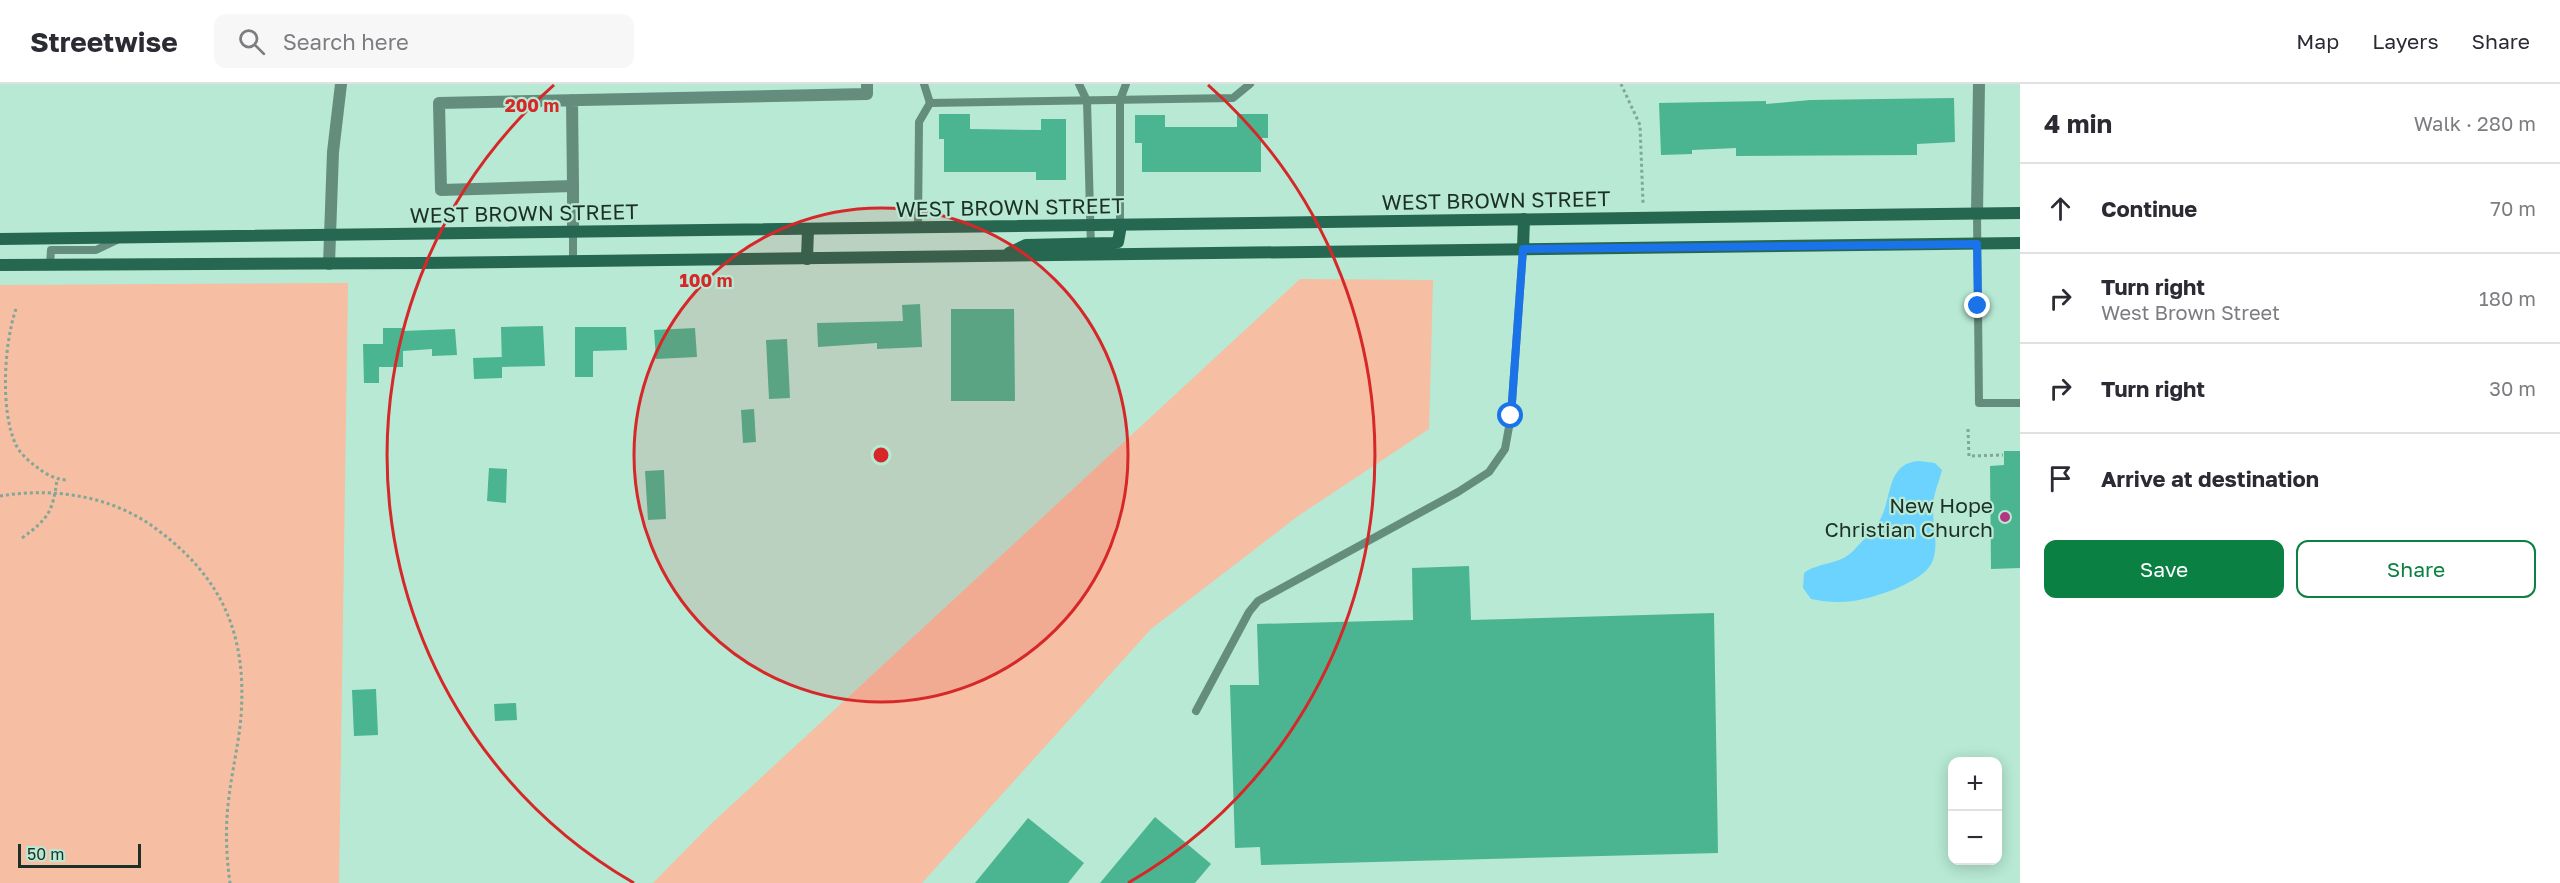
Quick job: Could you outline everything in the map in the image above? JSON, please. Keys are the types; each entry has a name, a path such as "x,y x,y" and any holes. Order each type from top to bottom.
{"main road":[{"name":"WEST BROWN STREET","path":"0,239 1090,225 1120,228 1524,219 2020,213"},
{"path":"1523,249 1524,219"},
{"path":"1091,249 1118,242 1120,228"},
{"path":"807,259 808,229"},
{"path":"0,265 329,264 1003,256 1026,245 1091,249 1523,249 2020,243"}],"street":[{"path":"329,264 333,152 341,84"},
{"path":"573,186 441,190 439,103 867,94 867,84"},
{"path":"1977,213 1979,84"},
{"path":"572,100 573,233"}],"lane":[{"path":"918,227 919,122 930,103 924,84"},
{"path":"1079,84 1087,101 1091,249"},
{"path":"1120,228 1120,100 1126,84"},
{"path":"930,103 1233,98 1250,84"},
{"path":"1977,213 1979,403 2020,402"},
{"path":"573,233 573,261"},
{"path":"50,265 51,250 96,250 123,237"},
{"path":"1196,711 1249,612 1258,601 1458,492 1489,472 1505,449 1511,416 1523,249"}],"path":[{"path":"1621,84 1640,125 1643,203"},
{"path":"16,309 8,339 4,372 6,405 13,437 16,446 28,460 45,473 68,480"},
{"path":"1968,429 1969,456 2003,454"},
{"path":"21,538 43,522 52,510 57,478"},
{"path":"0,496 55,493 98,500 121,507 145,521 194,561 210,580 234,636 242,679 241,718 226,819 230,883"}],"shaded area":[{"path":"1300,279 1433,280 1429,429 1298,516 1151,629 922,883 653,883 711,824"},
{"path":"348,283 339,883 0,883 0,285"}],"water":[{"path":"1919,461 1935,463 1942,470 1933,505 1935,553 1928,568 1910,582 1873,596 1842,602 1811,599 1803,588 1804,573 1849,555 1881,518 1896,474 1909,463"}],"building":[{"path":"1954,98 1955,142 1917,144 1917,155 1736,156 1736,148 1692,150 1692,154 1661,155 1659,103 1766,101 1766,104 1810,100"},
{"path":"939,114 970,114 970,129 1041,130 1041,119 1066,119 1066,180 1036,180 1036,172 944,172 944,139 939,139"},
{"path":"1237,114 1268,114 1268,138 1261,138 1261,172 1142,172 1142,143 1135,143 1135,115 1165,115 1165,127 1237,127"},
{"path":"920,304 922,347 877,349 877,343 818,347 817,323 903,321 902,305"},
{"path":"951,309 1014,309 1015,401 951,401"},
{"path":"543,326 545,366 502,367 501,327"},
{"path":"575,327 626,327 627,350 593,351 593,377 575,377"},
{"path":"383,328 402,328 402,331 455,329 457,355 432,356 432,349 403,351 403,367 379,367 379,383 364,383 363,344 383,344"},
{"path":"695,328 697,357 656,359 654,330"},
{"path":"787,339 790,398 769,399 766,340"},
{"path":"502,357 502,378 474,379 473,358"},
{"path":"754,409 756,442 743,443 741,410"},
{"name":"New Hope Christian Church","path":"2004,451 2020,451 2020,568 1991,569 1990,466 2004,465"},
{"path":"489,468 507,469 506,503 487,501"},
{"path":"664,470 666,519 648,520 645,471"},
{"path":"1469,566 1471,620 1714,613 1718,853 1261,865 1260,847 1235,848 1230,685 1259,685 1257,624 1413,620 1412,568"},
{"path":"376,689 378,735 354,736 352,690"},
{"path":"516,703 517,720 495,721 494,704"},
{"path":"1155,817 1211,864 1195,883 1100,883"},
{"path":"1028,818 1084,863 1068,883 975,883"}],"place":[{"name":"New Hope Christian Church","path":"2005,517"}],"route":[{"path":"1511,416 1523,249 1977,244 1978,306"}]}
